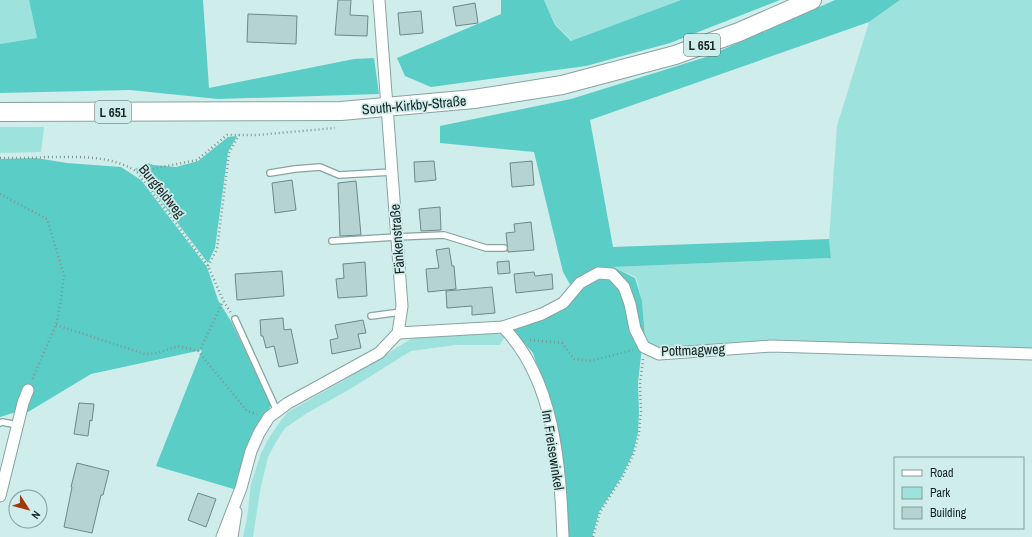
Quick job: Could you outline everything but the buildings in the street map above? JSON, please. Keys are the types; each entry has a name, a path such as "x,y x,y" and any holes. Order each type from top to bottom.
{"main road":[{"name":"South-Kirkby-Straße","path":"0,112 326,111 386,108 474,99 562,85 675,55 739,32 812,0"}],"street":[{"name":"Fänkenstraße","path":"380,0 386,108 392,172 401,312 398,333"},
{"name":"Pottmagweg","path":"398,333 503,327 542,314 563,303 580,283 598,272 612,274 624,287 630,304 635,329 644,347 659,354 771,346 1032,354"},
{"name":"Im Freisewinkel","path":"503,327 515,339 525,354 540,387 546,406 554,444 560,490 563,537"},
{"path":"232,537 241,488 251,451 259,433 273,414 379,353 398,333"},
{"path":"0,496 23,403 28,390"},
{"path":"222,537 241,488"}],"lane":[{"path":"270,173 295,169 320,168 339,175 392,172"},
{"path":"332,241 444,235 486,248 504,248"},
{"path":"371,316 401,312"},
{"path":"235,319 273,414"},
{"path":"0,423 2,422 18,426"}],"path":[{"path":"137,172 196,160 227,135 335,128"},
{"path":"208,266 217,249 229,153 239,135"},
{"name":"Burgfeldweg","path":"0,158 81,157 102,159 121,164 137,172 208,266 223,300 235,319"},
{"path":"0,194 47,220 64,275 56,325 28,390"},
{"path":"198,350 201,348 223,300"},
{"path":"56,325 145,354 158,353 178,346 198,350 247,411 273,414"},
{"path":"515,339 562,343 574,359 590,361 644,347 640,384 641,411 639,432 634,453 623,476 600,512 593,537"}],"green space":[{"path":"0,0 29,0 37,38 0,44"},
{"path":"544,0 681,0 572,41 555,24"},
{"path":"900,0 1032,0 1032,352 665,349 651,346 645,337 642,301 636,277 612,267 831,258 829,239 837,126 869,22"},
{"path":"0,127 44,127 41,152 0,153"},
{"path":"491,333 506,335 500,345 456,345 411,351 350,389 307,413 285,428 268,457 260,491 253,537 243,537 251,484 260,456 267,441 288,412 346,379 411,339 427,336"}],"shaded area":[{"path":"29,0 203,0 209,88 354,59 374,58 379,94 218,99 130,90 0,93 0,44 37,38"},
{"path":"501,0 544,0 555,25 571,41 681,0 780,0 670,43 586,66 431,87 405,76 397,58 501,14"},
{"path":"835,0 900,0 869,22 590,120 613,247 829,239 831,258 613,267 635,278 642,301 645,337 642,347 638,383 638,432 633,453 622,476 599,512 592,537 566,537 559,434 533,353 504,321 520,319 564,297 572,288 563,272 534,152 440,143 440,126 571,99 706,57"},
{"path":"237,136 228,152 215,248 208,263 135,169 148,163 153,165 176,167 198,161 228,137"},
{"path":"36,158 67,163 121,167 141,180 207,267 218,300 232,323 271,405 252,439 237,490 156,466 202,350 91,374 28,412 16,412 0,417 0,159"}]}
